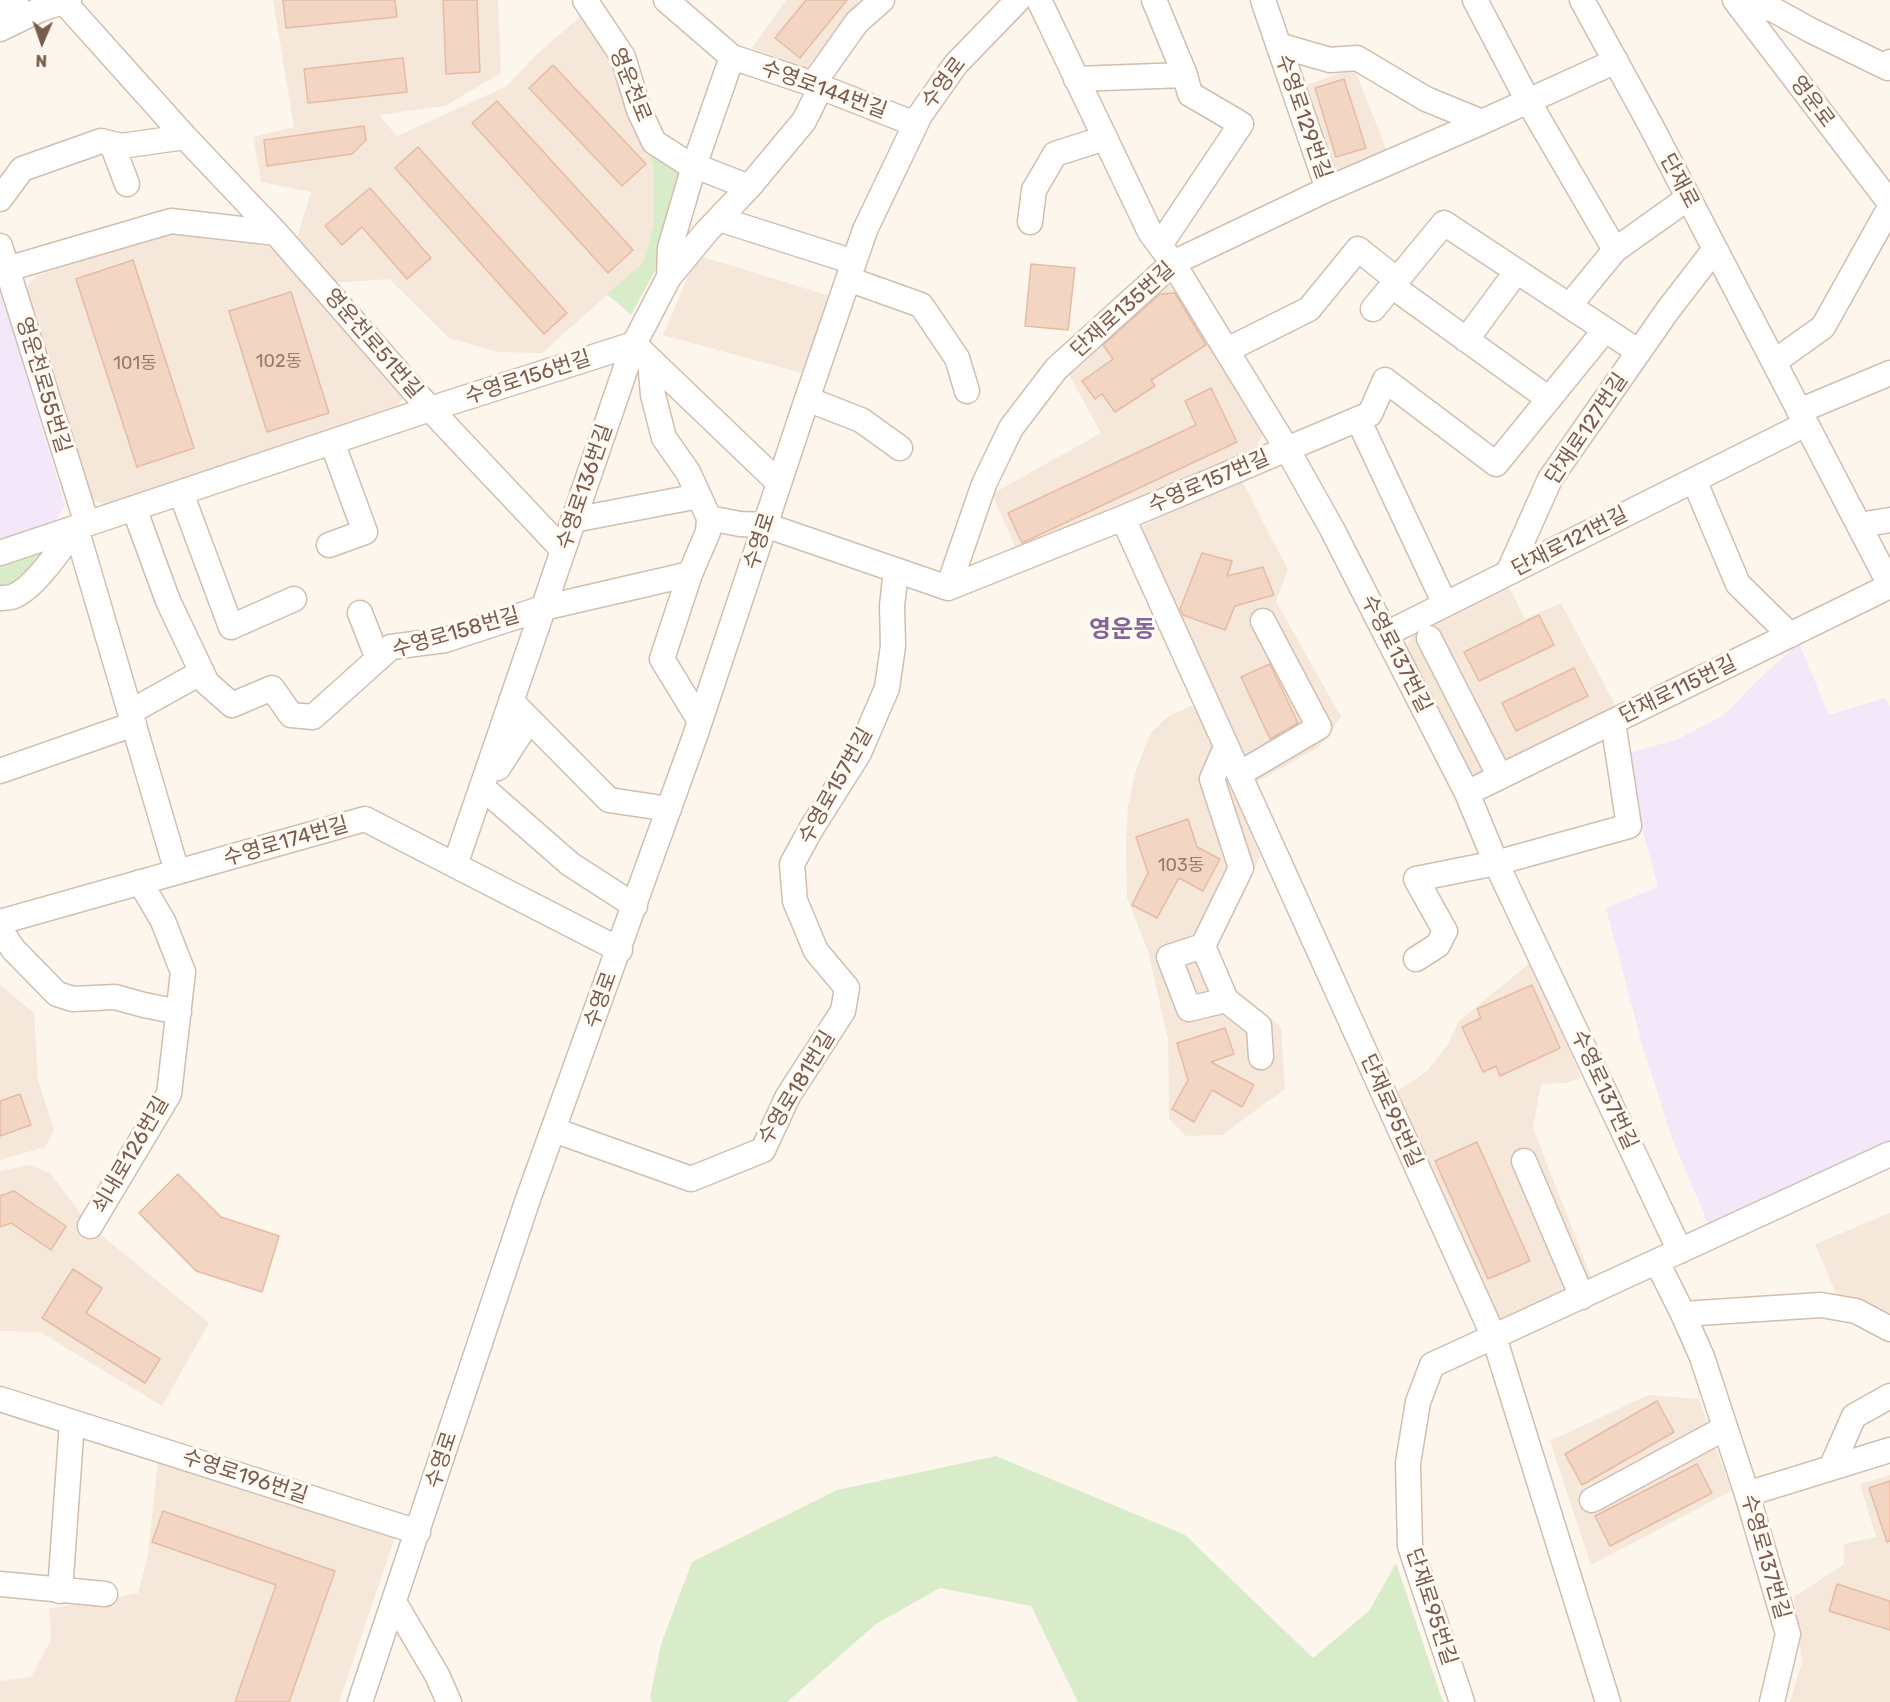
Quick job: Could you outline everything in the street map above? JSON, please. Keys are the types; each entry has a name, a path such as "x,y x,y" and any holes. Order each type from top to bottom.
{"street":[{"path":"0,8 16,0"},
{"name":"영운천로","path":"585,0 623,57 639,110 654,142 685,162 750,187"},
{"name":"수영로144번길","path":"666,0 732,57 817,86 915,124"},
{"name":"수영로136번길","path":"669,277 750,187 804,121 817,86 856,22 882,0"},
{"name":"수영로","path":"360,1702 525,1210 620,950 700,721 865,230 920,115 956,64 1018,0"},
{"name":"수영로137번길","path":"1039,0 1150,232 1227,350 1287,448 1386,634 1467,793 1496,863 1680,1251"},
{"path":"1155,0 1185,75 1190,94 1241,124 1166,254"},
{"name":"수영로129번길","path":"1263,0 1328,189"},
{"path":"1475,0 1528,101 1615,250"},
{"name":"단재로","path":"1582,0 1715,249 1890,586"},
{"name":"영운로","path":"1735,0 1774,10 1888,68 1890,62"},
{"name":"영운로","path":"1735,0 1890,205"},
{"path":"0,29 41,9 66,1"},
{"name":"영운천로51번길","path":"66,1 185,137 276,232 430,409 563,550"},
{"name":"수영로129번길","path":"1278,45 1330,60 1357,58 1426,99 1482,122"},
{"path":"694,166 732,57"},
{"name":"단재로135번길","path":"948,588 984,483 1011,428 1056,369 1166,254 1328,189 1616,61"},
{"path":"1077,78 1185,75"},
{"path":"0,199 22,169 101,141 121,146 185,137"},
{"path":"1030,222 1034,190 1055,154 1105,138"},
{"path":"112,144 127,184"},
{"name":"수영로136번길","path":"455,865 573,520 642,352 669,277 670,248 694,166"},
{"path":"1569,306 1615,250 1688,198"},
{"path":"1774,362 1823,327 1890,205"},
{"path":"719,219 851,270 921,305 957,358 967,391"},
{"path":"4,258 171,221 276,232"},
{"path":"1373,309 1444,223 1517,272 1466,340"},
{"path":"1227,350 1309,309 1358,249 1395,283 1466,340 1550,399"},
{"name":"단재로127번길","path":"1508,573 1550,479 1668,310 1715,249"},
{"name":"영운천로55번길","path":"4,258 82,526 132,718 177,872"},
{"name":"단재로127번길","path":"1517,272 1639,352"},
{"path":"1287,448 1370,414 1385,380 1496,464 1605,330"},
{"path":"642,352 779,483"},
{"path":"642,352 664,438 688,472 709,518 708,532 690,574 662,659 700,721"},
{"name":"수영로156번길","path":"0,554 430,409 642,352"},
{"path":"1803,417 1890,373"},
{"path":"807,399 861,420 900,448"},
{"name":"단재로121번길","path":"1386,634 1694,480 1803,417"},
{"path":"1358,419 1445,604"},
{"path":"329,545 365,532 332,442"},
{"name":"수영로157번길","path":"948,588 1123,518 1287,448"},
{"path":"1694,480 1738,584 1790,635"},
{"path":"181,492 231,627 294,599"},
{"path":"573,520 699,496"},
{"path":"0,771 132,718 202,672 168,601 134,508"},
{"path":"709,518 740,524 765,525 948,588"},
{"name":"단재로95번길","path":"1123,518 1494,1337"},
{"path":"1859,525 1890,520"},
{"path":"0,598 15,596 29,586 82,526"},
{"name":"수영로157번길","path":"847,988 816,951 795,901 792,864 811,829 859,753 887,688 893,646 892,606 896,570"},
{"name":"수영로158번길","path":"202,672 207,683 232,705 272,688 291,715 313,717 391,647 445,640 543,608 690,574"},
{"name":"단재로115번길","path":"1467,793 1890,586"},
{"path":"360,613 378,659"},
{"path":"1239,774 1319,727 1263,621"},
{"path":"1429,638 1500,777"},
{"path":"511,701 609,800 669,809"},
{"path":"529,720 497,770 483,783 570,864 635,906"},
{"path":"1416,959 1438,945 1445,931 1416,879 1496,863 1629,826 1613,722"},
{"path":"1226,747 1212,778 1241,868 1203,946 1169,957 1189,1009 1226,1000"},
{"name":"수영로174번길","path":"0,922 365,819 620,950"},
{"name":"쇠내로126번길","path":"90,1226 169,1094 183,972 163,921 140,882"},
{"path":"0,929 13,949 57,994 73,999 115,997 179,1012"},
{"path":"1203,946 1226,1000 1259,1026 1261,1057"},
{"name":"수영로181번길","path":"554,1130 691,1179 763,1150 788,1096 843,1011 847,988"},
{"name":"단재로95번길","path":"1462,1702 1410,1546 1408,1463 1418,1402 1432,1365 1890,1154"},
{"path":"1524,1161 1582,1296"},
{"name":"수영로137번길","path":"1657,1262 1702,1357 1747,1494 1788,1634 1773,1702"},
{"path":"1683,1314 1821,1305 1856,1311 1890,1329"},
{"path":"1494,1337 1608,1702"},
{"path":"1831,1468 1854,1416 1890,1396"},
{"name":"수영로196번길","path":"0,1399 418,1532"},
{"path":"60,1590 72,1422"},
{"path":"1592,1500 1725,1428"},
{"path":"1747,1494 1890,1450"},
{"path":"0,1584 105,1594"},
{"path":"394,1602 437,1675 449,1702"}],"shaded area":[{"path":"273,0 498,0 501,73 445,106 379,115 397,136 507,86 537,54 581,16 612,57 654,167 654,224 643,263 542,353 498,352 449,338 389,279 333,283 297,238 311,192 261,182 253,137 294,127"},
{"path":"786,0 864,0 858,3 806,69 752,48"},
{"path":"1354,68 1387,151 1336,174 1301,87"},
{"path":"165,234 272,247 361,336 404,396 395,411 111,506 89,499 21,294 36,276"},
{"path":"697,255 830,296 802,373 663,335"},
{"path":"1158,286 1181,286 1265,429 1257,446 1017,551 992,494 1101,433 1068,373"},
{"path":"0,287 65,505 54,523 0,541"},
{"path":"1240,477 1288,570 1276,601 1341,717 1319,747 1257,782 1139,528"},
{"path":"1507,583 1525,619 1561,603 1619,712 1486,778 1469,772 1406,649 1412,633"},
{"path":"1799,643 1829,715 1885,698 1890,706 1890,1147 1709,1226 1672,1138 1643,1048 1606,908 1658,887 1622,755 1678,739 1724,715"},
{"path":"1193,705 1226,771 1260,856 1244,894 1220,929 1215,956 1232,985 1281,1027 1285,1089 1222,1135 1186,1136 1169,1119 1168,1039 1148,951 1127,898 1126,843 1128,806 1136,770 1150,734 1167,717"},
{"path":"1531,962 1581,1077 1565,1083 1541,1084 1533,1128 1594,1284 1501,1326 1395,1093 1427,1071 1448,1044 1458,1022"},
{"path":"0,985 34,1013 38,1080 54,1130 45,1147 0,1160"},
{"path":"29,1165 50,1173 90,1226 209,1323 162,1406 40,1332 0,1331 0,1171"},
{"path":"1890,1213 1890,1323 1839,1301 1815,1244"},
{"path":"1648,1395 1699,1399 1731,1491 1591,1565 1550,1441"},
{"path":"158,1459 395,1537 339,1702 0,1702 0,1681 31,1677 51,1640 49,1609 138,1593 148,1555"},
{"path":"1890,1475 1890,1702 1790,1702 1802,1662 1794,1597 1844,1564 1844,1544 1876,1537 1860,1484"}],"green space":[{"path":"648,152 683,176 656,269 631,315 607,294 643,263 654,224 654,167"},
{"path":"51,548 41,565 0,592 0,565"},
{"path":"996,1456 1185,1535 1313,1658 1369,1611 1396,1563 1443,1702 1078,1702 1031,1606 940,1588 876,1624 787,1702 652,1702 650,1697 661,1644 692,1562 837,1490"}],"building":[{"path":"283,0 395,0 397,17 286,28"},
{"path":"443,0 477,0 480,72 446,74"},
{"path":"806,0 847,0 800,58 775,38"},
{"path":"403,58 407,92 308,103 304,69"},
{"path":"553,65 646,164 622,186 529,88"},
{"path":"1344,79 1366,148 1336,157 1315,88"},
{"path":"497,101 633,250 608,273 472,123"},
{"path":"364,126 366,140 352,154 267,166 264,140"},
{"path":"418,147 567,313 544,334 395,168"},
{"path":"370,188 431,258 407,279 362,227 342,245 325,226"},
{"path":"133,260 194,448 137,467 76,279"},
{"path":"1031,264 1075,268 1068,330 1025,326"},
{"path":"291,292 329,413 267,432 229,311"},
{"path":"1175,293 1206,345 1151,380 1155,386 1115,412 1102,394 1095,399 1082,381 1113,359 1103,345 1160,294"},
{"path":"1211,388 1237,442 1022,543 1008,513 1196,425 1185,401"},
{"path":"1202,553 1232,561 1227,576 1263,567 1274,595 1235,606 1225,630 1183,615 1180,609"},
{"path":"1539,615 1554,645 1479,681 1464,652"},
{"path":"1270,664 1298,723 1270,739 1241,677"},
{"path":"1574,668 1588,696 1516,731 1502,703"},
{"path":"1188,819 1197,847 1220,859 1203,891 1179,878 1157,918 1132,905 1148,873 1136,837"},
{"path":"1532,985 1560,1048 1500,1076 1496,1066 1483,1072 1462,1027 1481,1018 1477,1009"},
{"path":"1225,1028 1234,1054 1211,1062 1254,1085 1242,1107 1212,1090 1194,1122 1172,1109 1188,1080 1177,1043"},
{"path":"20,1094 31,1125 0,1136 0,1101"},
{"path":"1477,1142 1530,1261 1488,1279 1435,1161"},
{"path":"178,1174 221,1217 279,1236 262,1292 196,1271 139,1213"},
{"path":"14,1191 66,1226 51,1250 11,1223 0,1227 0,1196"},
{"path":"73,1269 102,1288 86,1313 160,1359 145,1383 42,1318"},
{"path":"1657,1401 1674,1432 1582,1485 1565,1454"},
{"path":"1697,1464 1712,1493 1610,1546 1595,1516"},
{"path":"1890,1481 1890,1541 1887,1542 1869,1488"},
{"path":"163,1511 335,1571 289,1702 235,1702 276,1585 152,1542"},
{"path":"1837,1584 1890,1601 1890,1630 1829,1611"}],"district":[{"name":"영운동","path":"1122,630"}]}
